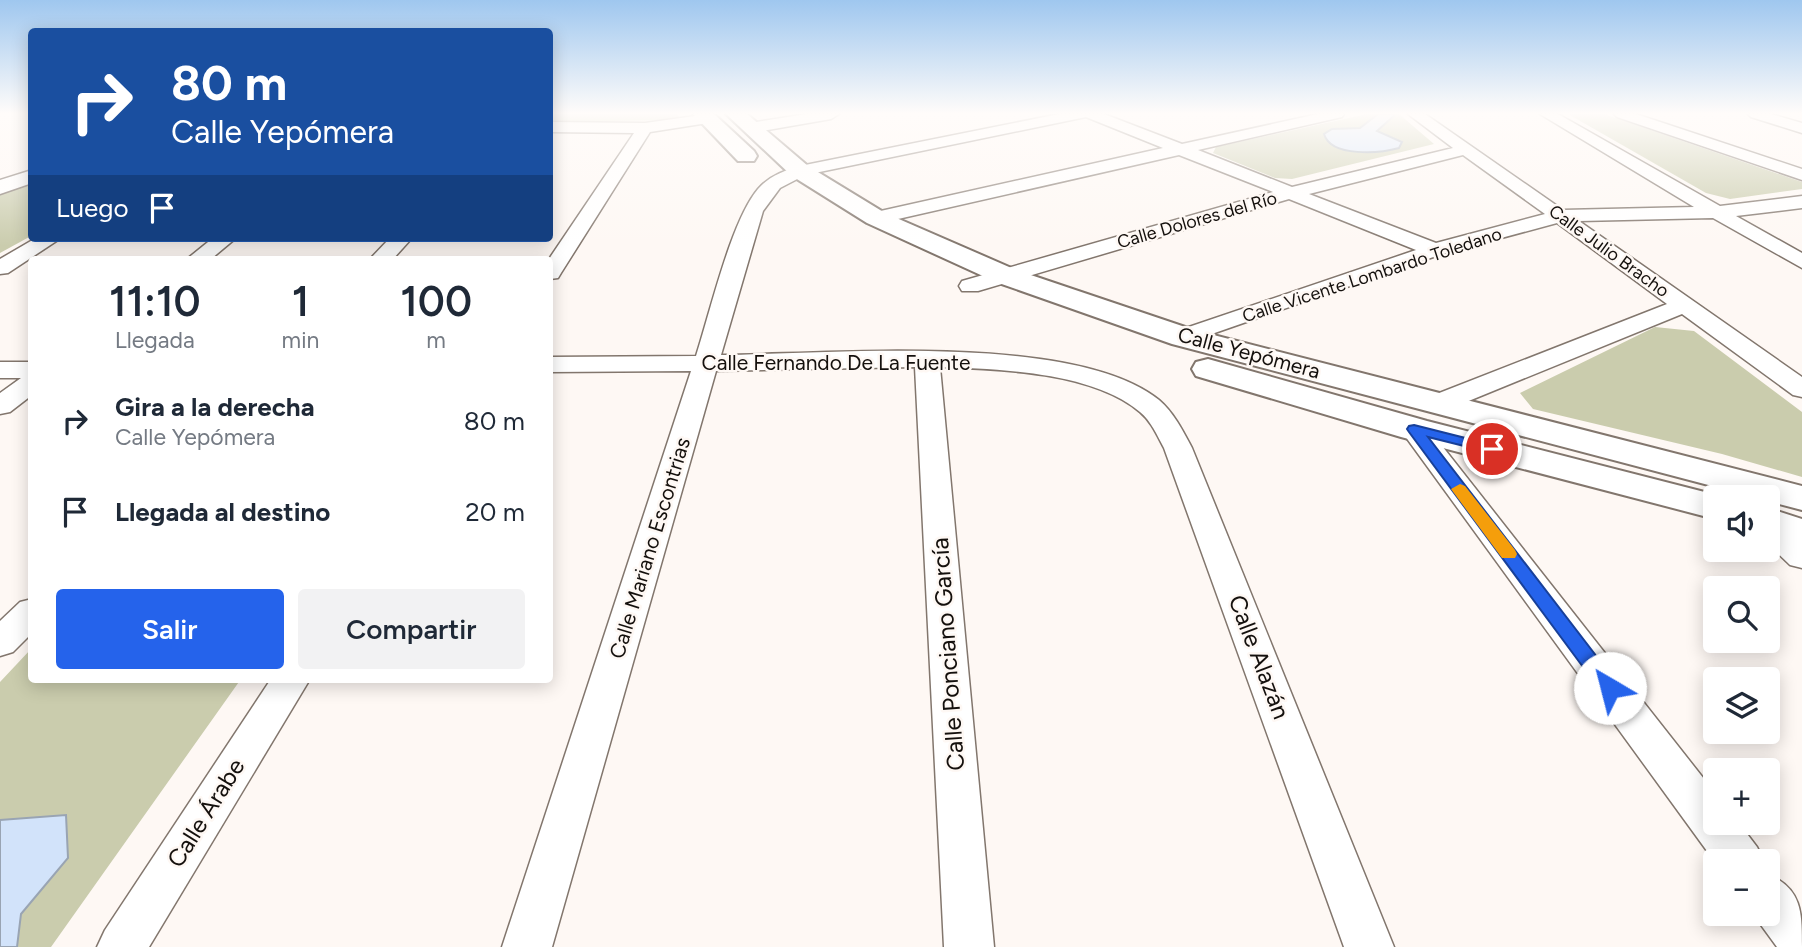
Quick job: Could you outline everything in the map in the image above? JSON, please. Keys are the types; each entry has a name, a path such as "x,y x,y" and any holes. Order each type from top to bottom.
{"main road":[{"name":"Calle Yepómera","path":"767,158 858,232 970,286 1141,349 1414,429 1703,504"},
{"name":"Calle Yepómera","path":"767,158 788,177 1006,276 1183,337 1656,457 1802,498"},
{"path":"1780,527 1802,533"}],"street":[{"path":"553,268 625,158"},
{"path":"788,177 875,158"},
{"path":"876,218 1139,158"},
{"path":"1203,158 1435,250"},
{"name":"Calle Dolores del Río","path":"970,286 1290,193 1430,158"},
{"name":"Calle Julio Bracho","path":"1480,158 1802,389"},
{"path":"1625,158 1802,262"},
{"path":"1752,158 1802,175"},
{"path":"0,187 28,177"},
{"name":"Calle Mariano Escontrias","path":"527,947 749,222 759,198 788,177"},
{"name":"Calle Vicente Lombardo Toledano","path":"1183,337 1435,250 1561,216 1718,212 1802,202"},
{"path":"0,268 44,242"},
{"path":"202,256 221,242"},
{"path":"384,256 398,242"},
{"path":"1439,403 1684,305"},
{"name":"Calle Fernando De La Fuente","path":"553,364 927,361 1012,363 1049,368 1120,390"},
{"name":"Calle Ponciano García","path":"927,361 969,947"},
{"path":"0,370 28,370"},
{"path":"0,406 28,385"},
{"name":"Calle Alazán","path":"1120,390 1145,403 1161,418 1178,449 1369,947"},
{"path":"1414,429 1732,849"},
{"path":"1780,536 1802,557"},
{"path":"0,643 28,615"},
{"name":"Calle Árabe","path":"122,947 288,683"},
{"path":"1780,912 1802,942"}],"green space":[{"path":"1226,158 1376,158 1292,179 1275,178"},
{"path":"1645,158 1733,158 1802,182 1802,189 1730,199 1706,193"},
{"path":"28,183 28,238 0,253 0,194"},
{"path":"1655,327 1694,331 1802,412 1802,477 1722,454 1533,409 1520,393"},
{"path":"28,652 28,683 238,683 51,947 0,947 0,682"}],"water":[{"path":"66,815 68,858 21,914 17,947 0,947 0,820"}],"slow traffic":[{"path":"1460,489 1508,554"}],"route":[{"path":"1492,449 1414,429 1610,688"}]}
